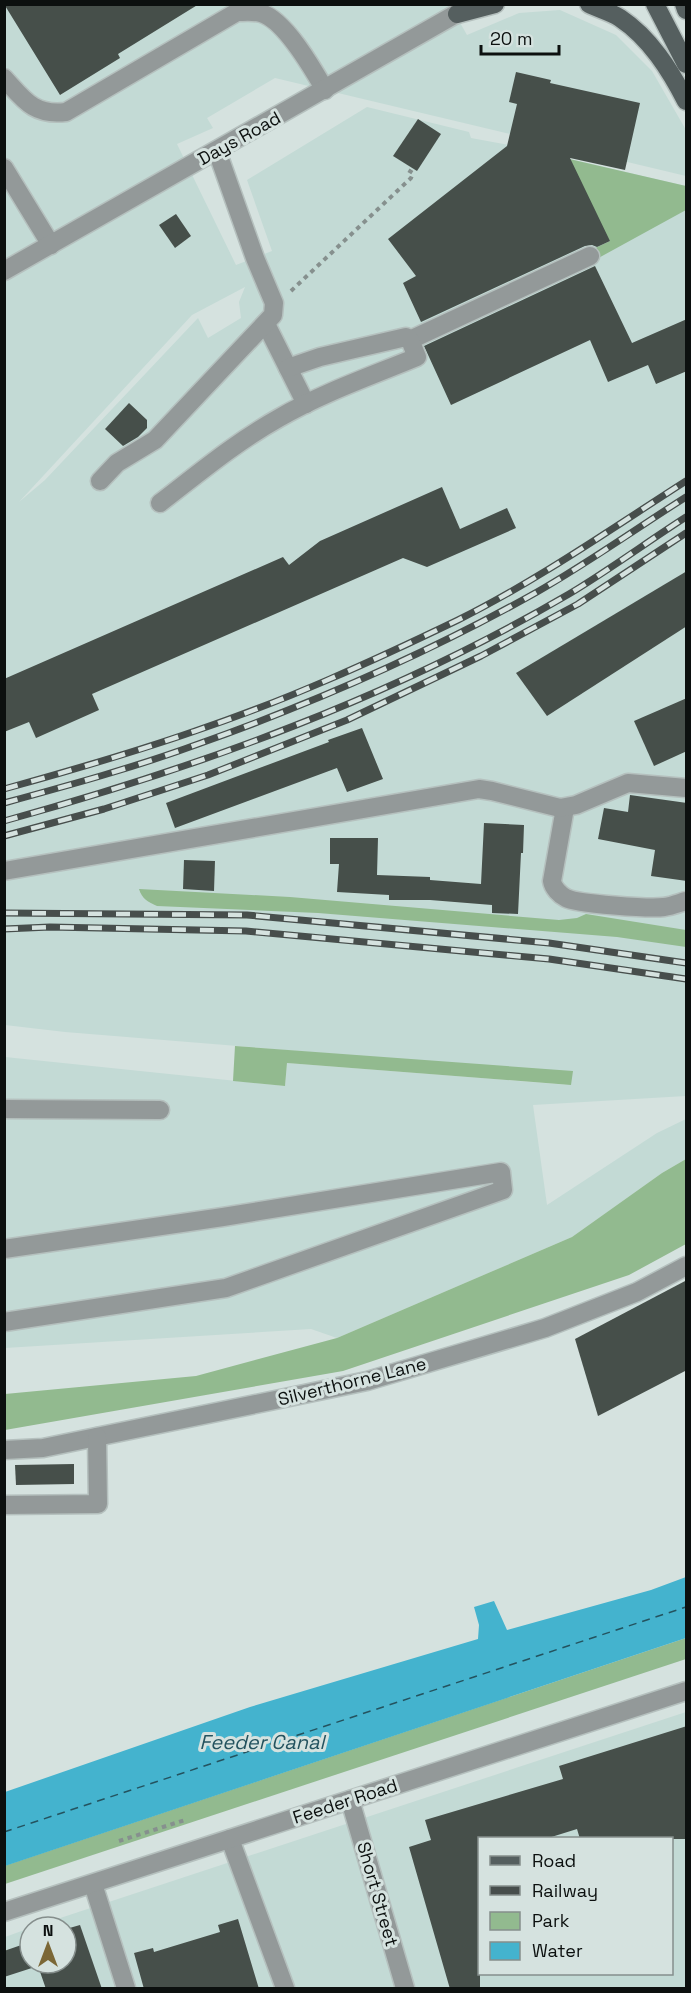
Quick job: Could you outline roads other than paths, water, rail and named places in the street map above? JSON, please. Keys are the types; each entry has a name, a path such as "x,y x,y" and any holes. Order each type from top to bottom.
{"main road":[{"path":"465,9 495,4"},
{"path":"589,4 619,17 645,40 669,69 687,101"},
{"path":"655,4 687,64"},
{"path":"684,4 687,10"}],"street":[{"name":"Days Road","path":"4,271 465,9"},
{"path":"4,78 23,100 36,110 54,114 66,112 237,12 262,13 284,30 302,51 325,90"},
{"path":"100,481 117,463 155,440 273,315 274,303 255,258 217,151"},
{"path":"4,168 51,245"},
{"path":"288,368 349,350 406,338 410,340 590,256"},
{"path":"266,324 306,404"},
{"path":"160,503 249,436 306,404 417,357 410,340"},
{"path":"4,871 479,789 492,790 560,808 576,805 628,783 687,788"},
{"path":"566,807 552,881 554,888 564,897 584,902 652,908 687,901"},
{"path":"4,1109 160,1110"},
{"path":"4,1249 212,1219 501,1172 503,1190 226,1288 4,1322"},
{"name":"Silverthorne Lane","path":"4,1450 43,1448 367,1381 545,1328 637,1292 687,1266"},
{"path":"4,1505 98,1504 97,1437"},
{"name":"Feeder Road","path":"4,1912 687,1691"},
{"name":"Short Street","path":"350,1800 405,1989"},
{"path":"230,1839 285,1989"},
{"path":"93,1884 126,1989"}],"water":[{"name":"Feeder Canal","path":"686,1577 686,1638 5,1866 5,1792 250,1707 478,1639 479,1625 474,1607 494,1601 507,1630 651,1590"}],"railway":[{"path":"4,789 100,762 195,731 295,694 361,665 488,605 686,481"},
{"path":"4,803 177,752 287,711 372,675 456,635 537,592 686,497"},
{"path":"4,821 222,753 365,697 502,631 569,594 686,517"},
{"path":"4,836 104,809 208,775 347,720 481,656 578,604 686,533"},
{"path":"4,913 247,915 549,943 686,963"},
{"path":"4,929 50,927 246,931 549,959 686,979"}]}
